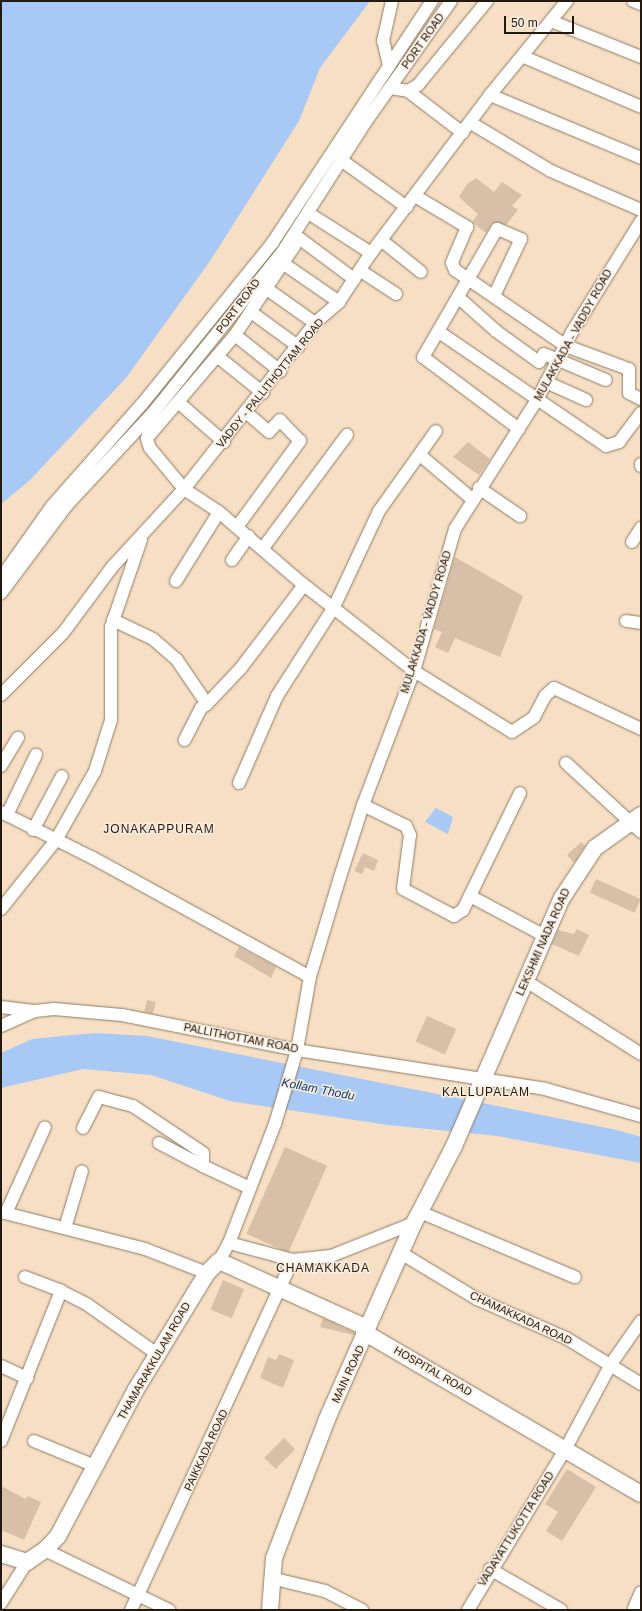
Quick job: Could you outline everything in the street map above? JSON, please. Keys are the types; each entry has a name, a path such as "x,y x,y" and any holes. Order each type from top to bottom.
{"main road":[{"name":"LEKSHMI NADA ROAD","path":"480,1086 545,936 579,869 594,848 637,823"},
{"name":"MAIN ROAD","path":"270,1610 271,1578 284,1528 327,1419 367,1334 417,1218 454,1146 480,1086"},
{"name":"THAMARAKKULAM ROAD","path":"28,1562 45,1550 58,1536 157,1354 207,1273 220,1261"},
{"name":"HOSPITAL ROAD","path":"220,1261 361,1325 367,1334 566,1448 641,1494"},
{"path":"1,1554 28,1562"}],"street":[{"path":"389,66 384,41 392,1"},
{"name":"PORT ROAD","path":"1,578 52,506 142,404 273,242 432,1"},
{"name":"PORT ROAD","path":"1,593 67,505 152,414 283,251 341,160 451,1"},
{"path":"408,91 418,85 487,1"},
{"name":"VADDY - PALLITHOTTAM ROAD","path":"1,695 63,633 113,566 184,489 247,414 299,347 315,323 339,302 371,253 471,123 490,95 524,57 568,1"},
{"path":"633,1 641,4"},
{"path":"551,21 641,57"},
{"path":"524,57 641,107"},
{"path":"390,88 408,91 463,133"},
{"path":"490,95 641,158"},
{"path":"471,123 551,170 641,210"},
{"path":"341,160 407,207"},
{"path":"147,439 235,335 284,264 328,192 330,177"},
{"path":"415,196 467,227 452,263 455,270 566,346 629,369 629,393 641,399"},
{"path":"312,216 371,253"},
{"name":"MULAKKADA - VADDY ROAD","path":"275,1124 296,1054 310,977 363,805 414,671 449,545 472,499 538,398 566,346 641,221"},
{"path":"494,296 521,239 497,229 470,280 423,357 519,429"},
{"path":"299,238 358,275 396,294"},
{"path":"381,240 421,272"},
{"path":"284,264 339,302"},
{"path":"267,289 315,323"},
{"path":"459,298 496,331 539,362 544,354 606,380"},
{"path":"251,312 299,347"},
{"path":"439,332 538,398 606,446 619,442 641,413"},
{"path":"235,335 280,372"},
{"path":"217,356 263,393"},
{"path":"546,382 586,400"},
{"path":"178,402 224,442"},
{"path":"142,404 152,414 147,439 150,448 184,489 219,512 263,548 304,585 414,671 512,732 534,717 545,696 554,688 641,729"},
{"path":"237,527 300,441 280,420 269,432 247,414"},
{"path":"239,783 277,696 334,607 379,511 436,431"},
{"path":"263,548 347,435"},
{"path":"420,455 472,499"},
{"path":"479,488 520,516"},
{"path":"176,581 219,512"},
{"path":"632,542 641,528"},
{"path":"1,909 56,840 94,770 106,739 111,720 108,663 113,620 143,533"},
{"path":"232,560 249,536"},
{"path":"185,740 201,708 207,704 241,668 304,585"},
{"path":"113,620 153,639 177,660 207,704"},
{"path":"1,766 18,738"},
{"path":"36,754 4,814 33,830 56,840 310,977"},
{"path":"566,763 637,823"},
{"path":"33,830 62,776"},
{"path":"363,805 406,826 410,835 402,885 406,892 454,916 463,910 520,793"},
{"path":"470,896 545,936"},
{"path":"526,981 641,1054"},
{"path":"1,1007 35,1012"},
{"name":"PALLITHOTTAM ROAD","path":"1,1026 35,1012 74,1009 122,1015 296,1054 480,1086 544,1089 641,1116"},
{"path":"83,1128 99,1097 133,1106 203,1153 203,1166"},
{"name":"THAMARAKKULAM ROAD","path":"220,1261 229,1243 275,1124"},
{"path":"45,1127 4,1212 145,1249 207,1273"},
{"path":"159,1143 250,1188"},
{"path":"65,1228 82,1171"},
{"path":"229,1243 293,1260 331,1256 417,1218 575,1277"},
{"name":"CHAMAKKADA ROAD","path":"401,1253 477,1299 566,1338 611,1364 641,1384"},
{"name":"PAIKKADA ROAD","path":"131,1610 136,1596 281,1289 293,1260"},
{"path":"25,1277 61,1291 88,1304 157,1354"},
{"path":"1,1442 61,1291"},
{"name":"VADAYATTUKOTTA ROAD","path":"468,1610 490,1569 566,1448 611,1364 641,1321"},
{"path":"1,1366 27,1378"},
{"path":"34,1440 95,1466"},
{"path":"45,1550 136,1596 169,1610"},
{"path":"1,1603 28,1562"},
{"path":"490,1569 561,1610"},
{"path":"271,1578 326,1591 362,1610"},
{"path":"638,1610 634,1608 641,1592"}],"water":[{"path":"1,1 370,1 320,68 299,121 210,261 126,378 29,481 1,504"},
{"path":"436,808 453,817 448,834 425,822"},
{"name":"Kollam Thodu","path":"95,1033 147,1036 617,1130 641,1137 641,1163 498,1136 388,1125 230,1101 151,1075 83,1069 1,1088 1,1053 32,1039"}],"building":[{"path":"476,178 494,192 502,182 522,195 512,206 518,210 506,225 493,223 486,233 472,222 478,214 459,197 467,184"},
{"path":"468,442 490,459 479,475 453,457"},
{"path":"455,557 523,596 500,657 455,638 448,653 435,647 442,632 434,629"},
{"path":"581,842 585,846 574,863 567,855"},
{"path":"363,853 378,860 374,871 365,867 362,874 354,871"},
{"path":"596,879 641,899 635,913 590,893"},
{"path":"577,929 589,935 579,956 552,944 558,930 574,934"},
{"path":"239,947 276,967 271,978 234,956"},
{"path":"147,1000 156,1002 153,1014 144,1012"},
{"path":"427,1016 456,1029 445,1055 416,1042"},
{"path":"285,1147 327,1166 288,1252 246,1234"},
{"path":"223,1280 244,1289 232,1318 210,1309"},
{"path":"323,1318 355,1333 354,1335 320,1327"},
{"path":"279,1354 294,1360 283,1388 260,1378 268,1357 276,1360"},
{"path":"284,1438 295,1449 276,1469 264,1458"},
{"path":"567,1469 596,1487 562,1541 546,1531 558,1512 545,1504"},
{"path":"1,1486 26,1499 28,1496 41,1502 24,1540 1,1530"}],"district":[{"name":"JONAKAPPURAM","path":"159,830"},
{"name":"KALLUPALAM","path":"486,1093"},
{"name":"CHAMAKKADA","path":"323,1269"}]}
